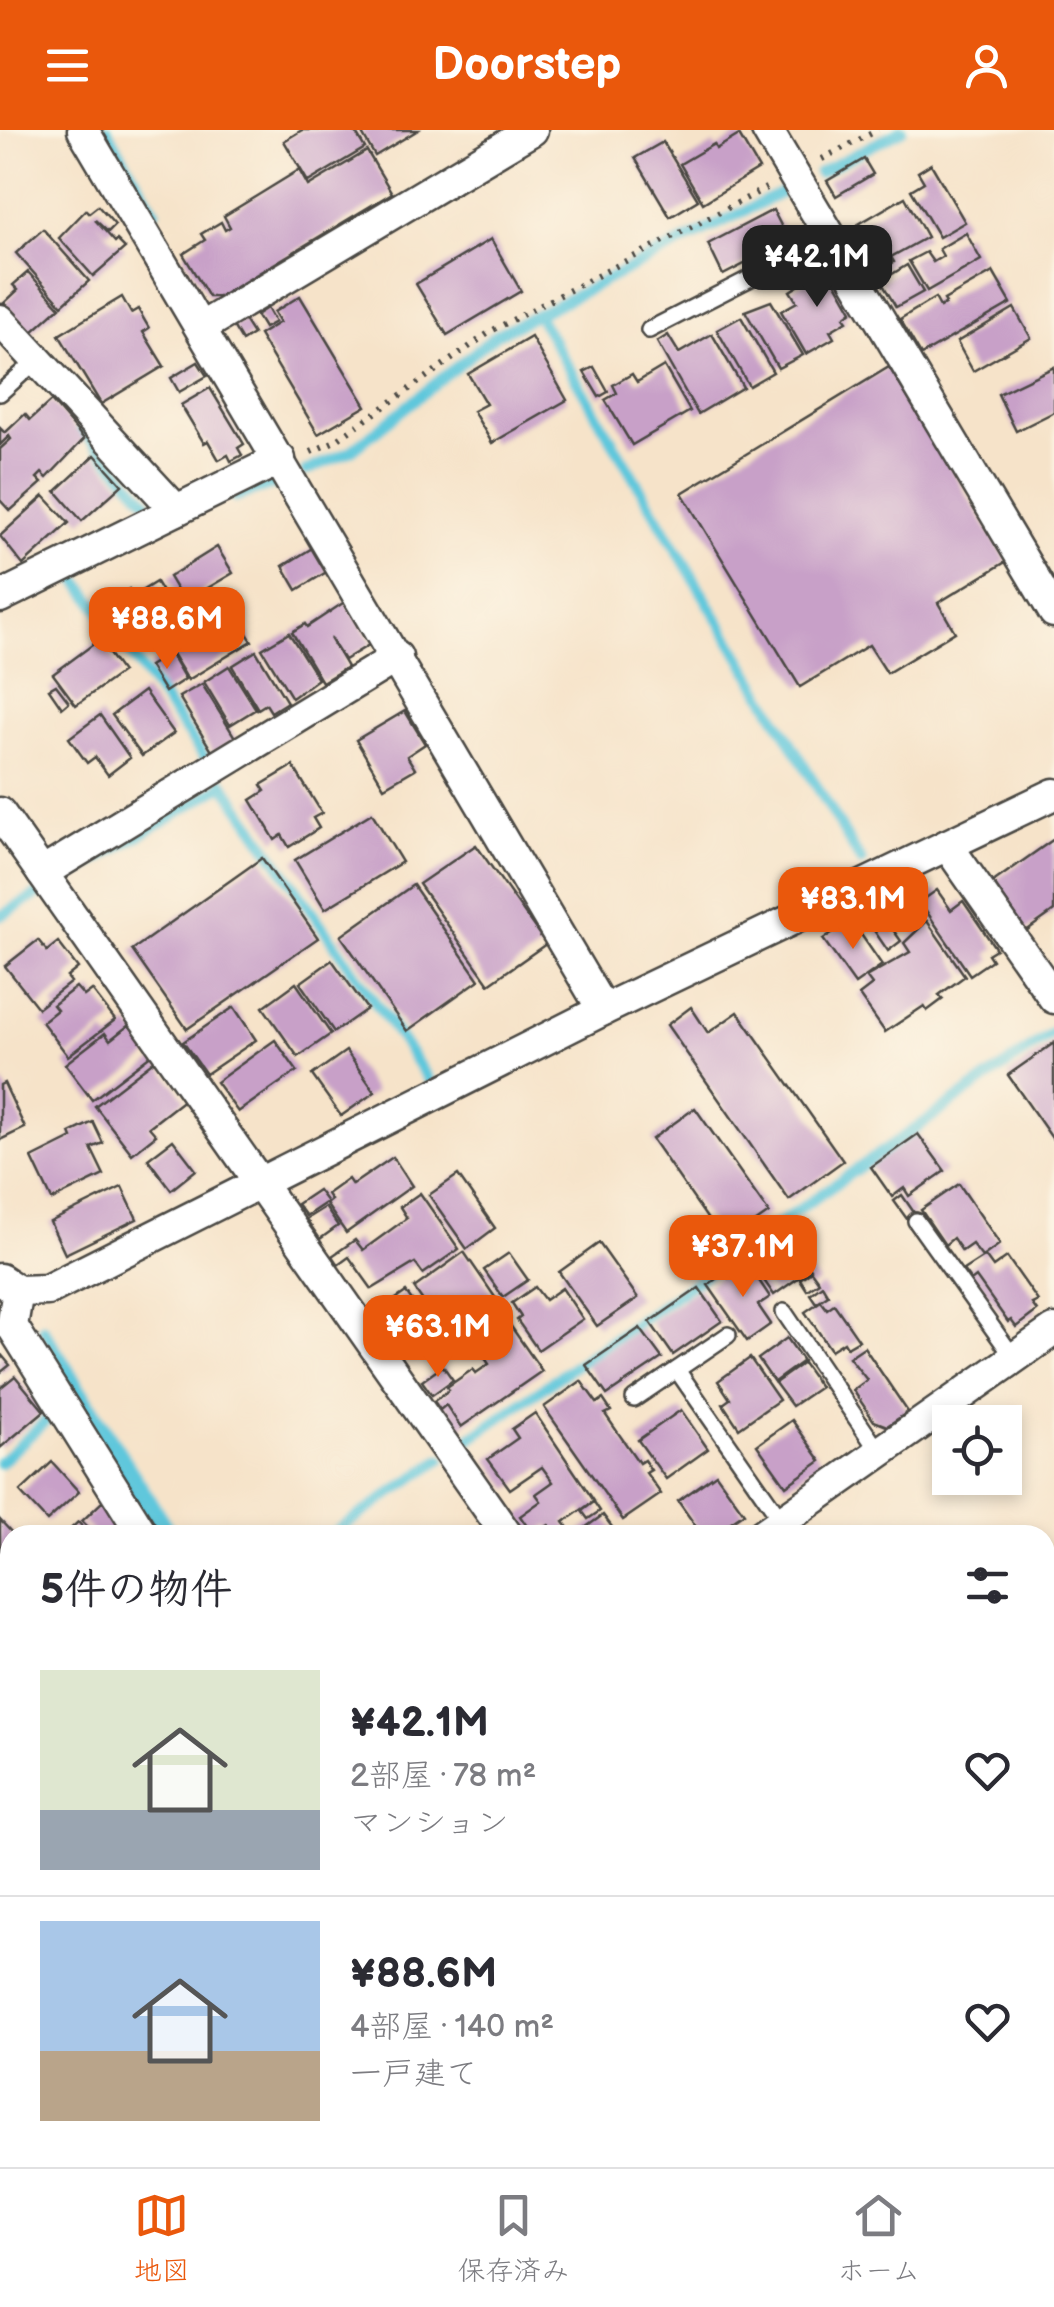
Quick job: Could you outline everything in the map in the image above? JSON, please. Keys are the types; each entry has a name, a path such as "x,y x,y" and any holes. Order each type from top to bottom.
{"street":[{"path":"84,130 603,1010"},
{"path":"202,327 532,130"},
{"path":"767,130 1054,612"},
{"path":"0,320 176,510"},
{"path":"0,597 282,462"},
{"path":"42,873 397,658"},
{"path":"138,1525 12,1326 9,1285 47,1290 603,1010 1054,794"},
{"path":"0,813 500,1525"},
{"path":"947,846 1054,998"},
{"path":"776,1525 1054,1330"}],"lane":[{"path":"649,330 830,238"},
{"path":"0,394 37,360"},
{"path":"916,1221 1014,1358"},
{"path":"784,1312 879,1452"},
{"path":"634,1399 728,1334"},
{"path":"677,1370 770,1525"}],"path":[{"path":"282,462 337,440 493,330 878,130"}],"building":[{"path":"302,130 354,130 365,148 308,182 284,141"},
{"path":"360,130 418,130 375,156"},
{"path":"739,135 759,169 703,203 680,164"},
{"path":"663,142 698,200 670,217 635,158"},
{"path":"367,151 392,193 219,297 209,297 183,254 205,240 201,234 221,222 225,230 230,227 224,216 299,170 308,186"},
{"path":"864,159 873,174 836,196 827,181"},
{"path":"931,164 965,222 939,237 911,190 924,182 918,172"},
{"path":"905,197 927,237 891,257 894,262 874,274 862,251 869,247 857,225"},
{"path":"98,206 115,225 108,232 95,220 125,248 93,276 59,238 86,210 89,213"},
{"path":"773,210 789,241 723,275 708,244"},
{"path":"43,229 89,281 62,305 16,253"},
{"path":"966,233 981,260 927,291 909,261 926,252 933,262 943,256 939,249"},
{"path":"491,239 521,291 447,335 416,284"},
{"path":"907,265 923,292 896,307 881,281"},
{"path":"821,266 824,271 828,269 852,311 844,317 847,321 830,331 834,338 806,354 781,311 797,302 790,291 811,278 809,274"},
{"path":"28,272 60,307 31,333 4,303 18,290 13,285"},
{"path":"993,272 1011,303 921,355 900,319 935,298 940,307 946,303 944,300"},
{"path":"300,296 366,406 318,434 259,335 280,322 274,312"},
{"path":"122,297 131,313 138,309 149,328 143,332 164,366 101,404 59,335"},
{"path":"771,301 803,355 778,368 745,311"},
{"path":"267,308 275,322 264,328 256,315"},
{"path":"1014,308 1031,338 973,371 957,342"},
{"path":"741,317 773,372 749,386 717,330"},
{"path":"244,320 253,334 242,341 233,326"},
{"path":"712,334 743,387 698,414 657,342 668,335 679,353"},
{"path":"531,337 567,400 492,443 473,411 486,404 468,374"},
{"path":"198,362 207,376 179,392 171,378"},
{"path":"664,366 690,411 632,445 605,400 617,393 613,385 632,374 637,382"},
{"path":"594,367 608,392 599,397 584,372"},
{"path":"889,367 1007,561 938,603 955,632 887,673 869,645 800,687 682,493"},
{"path":"1054,367 1054,412 1016,431 998,394"},
{"path":"210,388 244,444 238,448 242,455 231,461 228,455 219,460 181,405"},
{"path":"51,401 84,439 47,478 42,473 37,478 42,483 10,511 0,500 0,449 11,439 9,436 0,445 0,428 5,433 25,414 30,420"},
{"path":"95,455 122,485 82,521 56,491"},
{"path":"44,496 69,523 23,565 0,536"},
{"path":"217,547 233,573 184,602 169,577"},
{"path":"314,547 328,571 297,590 283,566"},
{"path":"156,582 174,612 126,641 108,611 112,608 108,602 129,589 133,596"},
{"path":"346,601 372,643 344,660 330,638 347,667 322,682 292,632 305,624 307,627"},
{"path":"220,616 225,625 237,617 252,641 188,680 168,647"},
{"path":"289,633 318,679 292,698 262,649"},
{"path":"99,640 122,672 76,705 53,674"},
{"path":"256,651 287,702 271,712 266,704 258,709 232,666"},
{"path":"170,653 185,679 165,692 149,666"},
{"path":"229,666 256,709 230,725 204,682"},
{"path":"202,684 236,739 213,753 179,697"},
{"path":"56,685 69,702 62,708 49,689"},
{"path":"144,691 174,733 142,756 112,715"},
{"path":"405,711 425,744 407,756 415,769 384,787 356,740"},
{"path":"100,715 130,758 108,775 95,757 87,763 69,738"},
{"path":"293,766 322,813 313,818 319,828 289,847 282,835 275,840 251,800 265,791 261,785"},
{"path":"372,813 402,862 325,909 295,860"},
{"path":"1054,839 1054,911 1026,931 993,882"},
{"path":"476,845 546,944 489,984 419,884"},
{"path":"262,858 318,938 187,1029 132,950"},
{"path":"413,885 479,980 407,1031 341,936"},
{"path":"937,890 951,910 963,901 996,949 988,954 992,960 970,975 920,902"},
{"path":"884,917 901,941 888,951 871,926"},
{"path":"851,920 882,965 855,984 823,939"},
{"path":"927,921 965,976 939,995 943,999 927,1011 924,1006 885,1032 859,995 872,985 866,977 910,952 904,943"},
{"path":"38,940 47,951 58,942 78,968 67,977 71,982 38,1008 5,966"},
{"path":"332,960 367,1009 334,1032 300,983"},
{"path":"296,983 331,1034 298,1057 263,1007"},
{"path":"76,987 84,996 92,990 115,1020 68,1056 42,1022 57,1010 53,1005"},
{"path":"234,1007 256,1040 206,1074 183,1042"},
{"path":"691,1007 708,1033 738,1012 843,1161 789,1200 667,1025"},
{"path":"129,1025 152,1054 92,1100 65,1064 105,1033 110,1040"},
{"path":"275,1040 297,1071 238,1112 216,1082"},
{"path":"1054,1043 1054,1141 1008,1075"},
{"path":"346,1051 375,1092 341,1116 312,1075"},
{"path":"155,1060 185,1099 149,1127 156,1135 132,1154 95,1106"},
{"path":"4,1083 25,1128 0,1140 0,1085"},
{"path":"695,1108 769,1213 725,1244 652,1139"},
{"path":"93,1122 103,1143 91,1148 104,1175 52,1200 32,1158 72,1138 70,1133"},
{"path":"918,1134 945,1171 909,1196 904,1188 892,1197 871,1167"},
{"path":"173,1140 196,1170 171,1190 148,1159"},
{"path":"393,1157 412,1186 346,1233 326,1204 331,1200 327,1194 348,1179 352,1185"},
{"path":"458,1175 495,1228 467,1249 429,1195"},
{"path":"959,1184 1000,1244 982,1257 972,1244 962,1251 953,1238 945,1245 921,1210"},
{"path":"122,1187 137,1219 65,1254 50,1222"},
{"path":"318,1190 327,1202 306,1216 297,1204"},
{"path":"420,1193 459,1249 423,1274 415,1263 372,1289 349,1257 338,1265 332,1256 355,1240 363,1250 407,1218 400,1207"},
{"path":"902,1195 915,1214 907,1219 894,1201"},
{"path":"325,1207 338,1226 320,1239 306,1219"},
{"path":"784,1231 811,1269 774,1295 748,1257"},
{"path":"599,1243 638,1298 597,1326 559,1272"},
{"path":"464,1252 510,1319 483,1338 477,1329 454,1346 414,1288"},
{"path":"509,1253 528,1280 503,1297 484,1270"},
{"path":"985,1256 993,1267 1007,1257 1038,1301 1032,1304 1037,1311 1016,1327 1011,1320 1008,1322 976,1277 971,1281 963,1270"},
{"path":"748,1264 770,1297 758,1305 771,1324 747,1341 708,1285 725,1272 729,1278"},
{"path":"811,1271 819,1282 807,1290 800,1279"},
{"path":"822,1285 828,1295 816,1303 810,1294"},
{"path":"535,1287 545,1300 562,1288 583,1319 538,1350 517,1320 521,1317 512,1303"},
{"path":"699,1288 722,1321 673,1355 650,1322"},
{"path":"406,1292 414,1303 382,1326 374,1314"},
{"path":"821,1301 827,1309 834,1304 859,1340 847,1347 844,1342 831,1350 805,1312"},
{"path":"510,1325 542,1371 461,1427 446,1405 440,1410 434,1401 473,1369 476,1373 489,1364 478,1348"},
{"path":"640,1328 662,1358 607,1395 586,1365"},
{"path":"787,1338 803,1361 774,1382 758,1359"},
{"path":"864,1347 908,1412 887,1426 874,1421 853,1390 867,1380 849,1357"},
{"path":"0,1353 10,1365 0,1373"},
{"path":"750,1358 779,1400 739,1428 723,1404 730,1399 718,1381"},
{"path":"803,1363 820,1387 792,1406 775,1383"},
{"path":"443,1366 453,1380 432,1395 422,1381"},
{"path":"15,1376 44,1411 0,1448 0,1388"},
{"path":"581,1381 597,1403 603,1399 611,1411 605,1414 639,1463 644,1460 651,1470 646,1473 661,1494 623,1520 544,1407"},
{"path":"681,1410 708,1449 666,1479 638,1440"},
{"path":"535,1413 594,1501 564,1522 566,1525 526,1525 520,1516 541,1501 536,1494 553,1482 542,1467 510,1489 488,1459 518,1438 512,1429"},
{"path":"792,1420 821,1461 786,1486 757,1445"},
{"path":"52,1462 79,1492 47,1521 20,1492"},
{"path":"716,1474 744,1513 727,1525 695,1525 678,1501"},
{"path":"103,1501 124,1523 86,1525 82,1521"},
{"path":"594,1502 600,1511 588,1519 582,1511"},
{"path":"603,1515 610,1525 589,1525"}],"waterway":[{"path":"107,130 155,211"},
{"path":"819,173 902,130"},
{"path":"306,471 351,451 496,335 785,191"},
{"path":"537,314 861,861"},
{"path":"82,430 147,501"},
{"path":"235,497 278,483"},
{"path":"74,575 205,758"},
{"path":"222,782 429,1080"},
{"path":"65,879 224,785"},
{"path":"0,916 40,893"},
{"path":"465,1442 1054,1032"},
{"path":"43,1328 167,1525"},
{"path":"56,1369 154,1525"},
{"path":"0,1463 53,1414"},
{"path":"345,1525 441,1459"}]}
